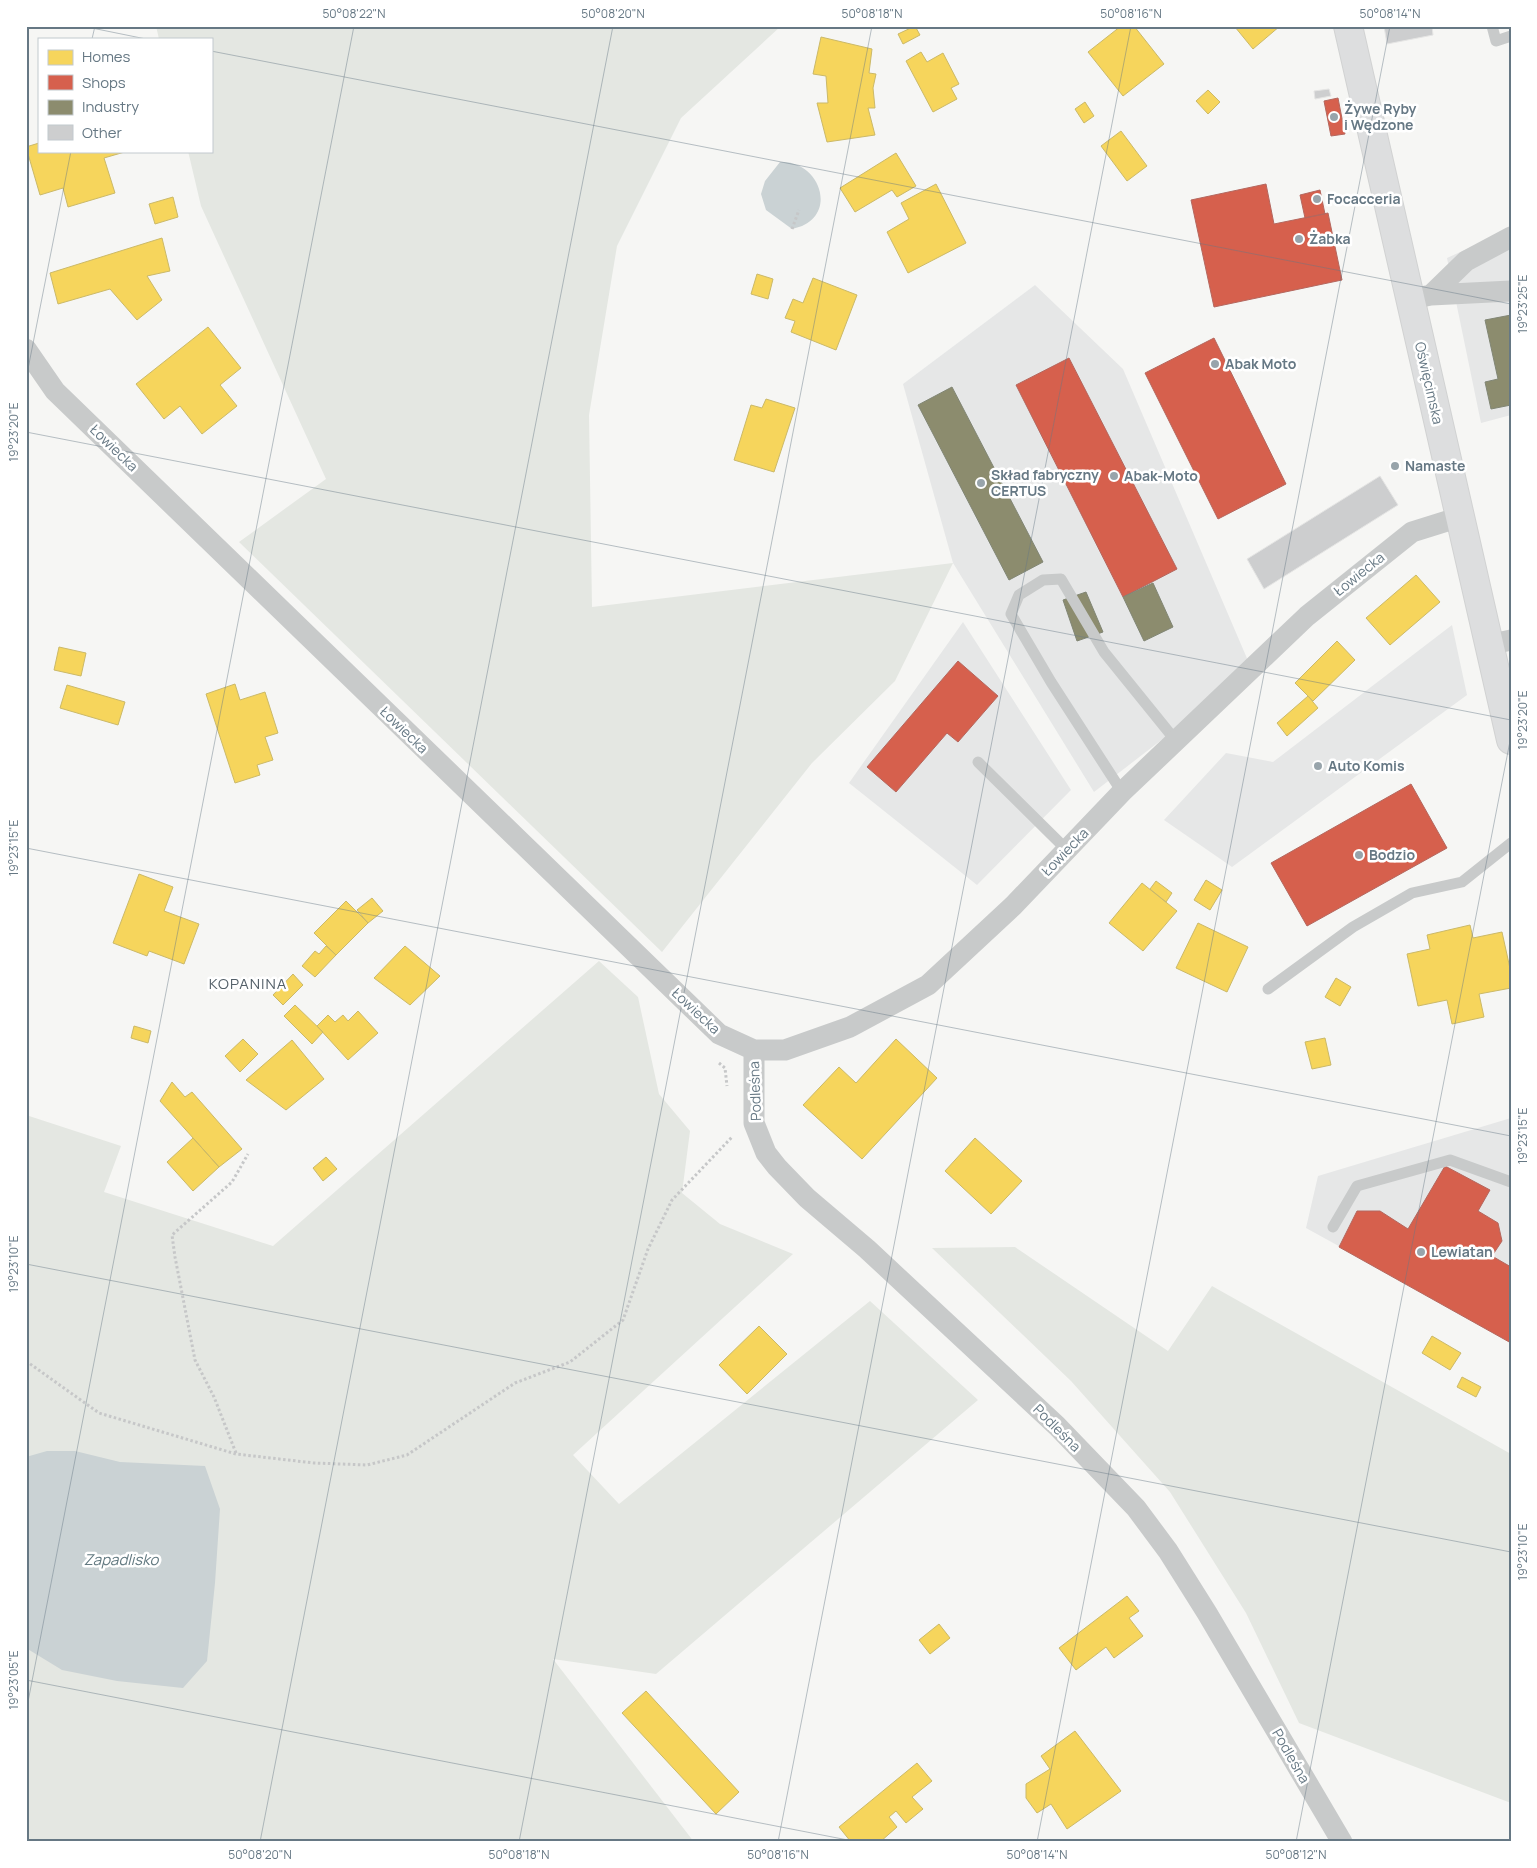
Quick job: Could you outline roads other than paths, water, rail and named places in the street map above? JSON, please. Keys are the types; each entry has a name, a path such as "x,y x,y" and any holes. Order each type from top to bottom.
{"street":[{"name":"Oświęcimska","path":"1348,26 1421,297 1460,517 1499,643 1511,740"},
{"path":"1421,297 1466,261 1511,237"},
{"path":"1421,297 1511,291"},
{"name":"Łowiecka","path":"26,349 55,391 719,1034 754,1050 785,1050 850,1027 928,985 1013,906 1122,792 1307,616 1412,532 1460,517"},
{"name":"Podleśna","path":"754,1050 754,1122 766,1153 807,1198 867,1249 1057,1426 1136,1508 1168,1551 1207,1613 1342,1842"}],"lane":[{"path":"1492,26 1496,41 1511,36"},
{"path":"1122,792 1051,682 1011,614 1019,595 1043,580 1061,579 1104,652 1176,740"},
{"path":"978,762 1067,850"},
{"path":"1268,989 1353,926 1412,893 1462,882 1511,843"},
{"path":"1333,1227 1358,1186 1450,1160 1511,1182"}],"water":[{"path":"780,162 795,164 806,170 815,180 820,191 820,203 816,214 807,223 792,229 766,210 761,194 765,181"},
{"name":"Zapadlisko","path":"47,1451 75,1451 120,1462 205,1466 220,1509 215,1583 207,1661 183,1688 117,1681 62,1670 26,1648 26,1457"}],"place":[{"name":"Żywe Ryby i Wędzone","path":"1334,117"},
{"name":"Focacceria","path":"1317,199"},
{"name":"Żabka","path":"1299,239"},
{"name":"Abak Moto","path":"1215,364"},
{"name":"Namaste","path":"1395,466"},
{"name":"Abak-Moto","path":"1114,476"},
{"name":"Skład fabryczny CERTUS","path":"981,483"},
{"name":"Auto Komis","path":"1318,766"},
{"name":"Bodzio","path":"1359,855"},
{"name":"Lewiatan","path":"1421,1252"}],"district":[{"name":"KOPANINA","path":"248,984"}]}
